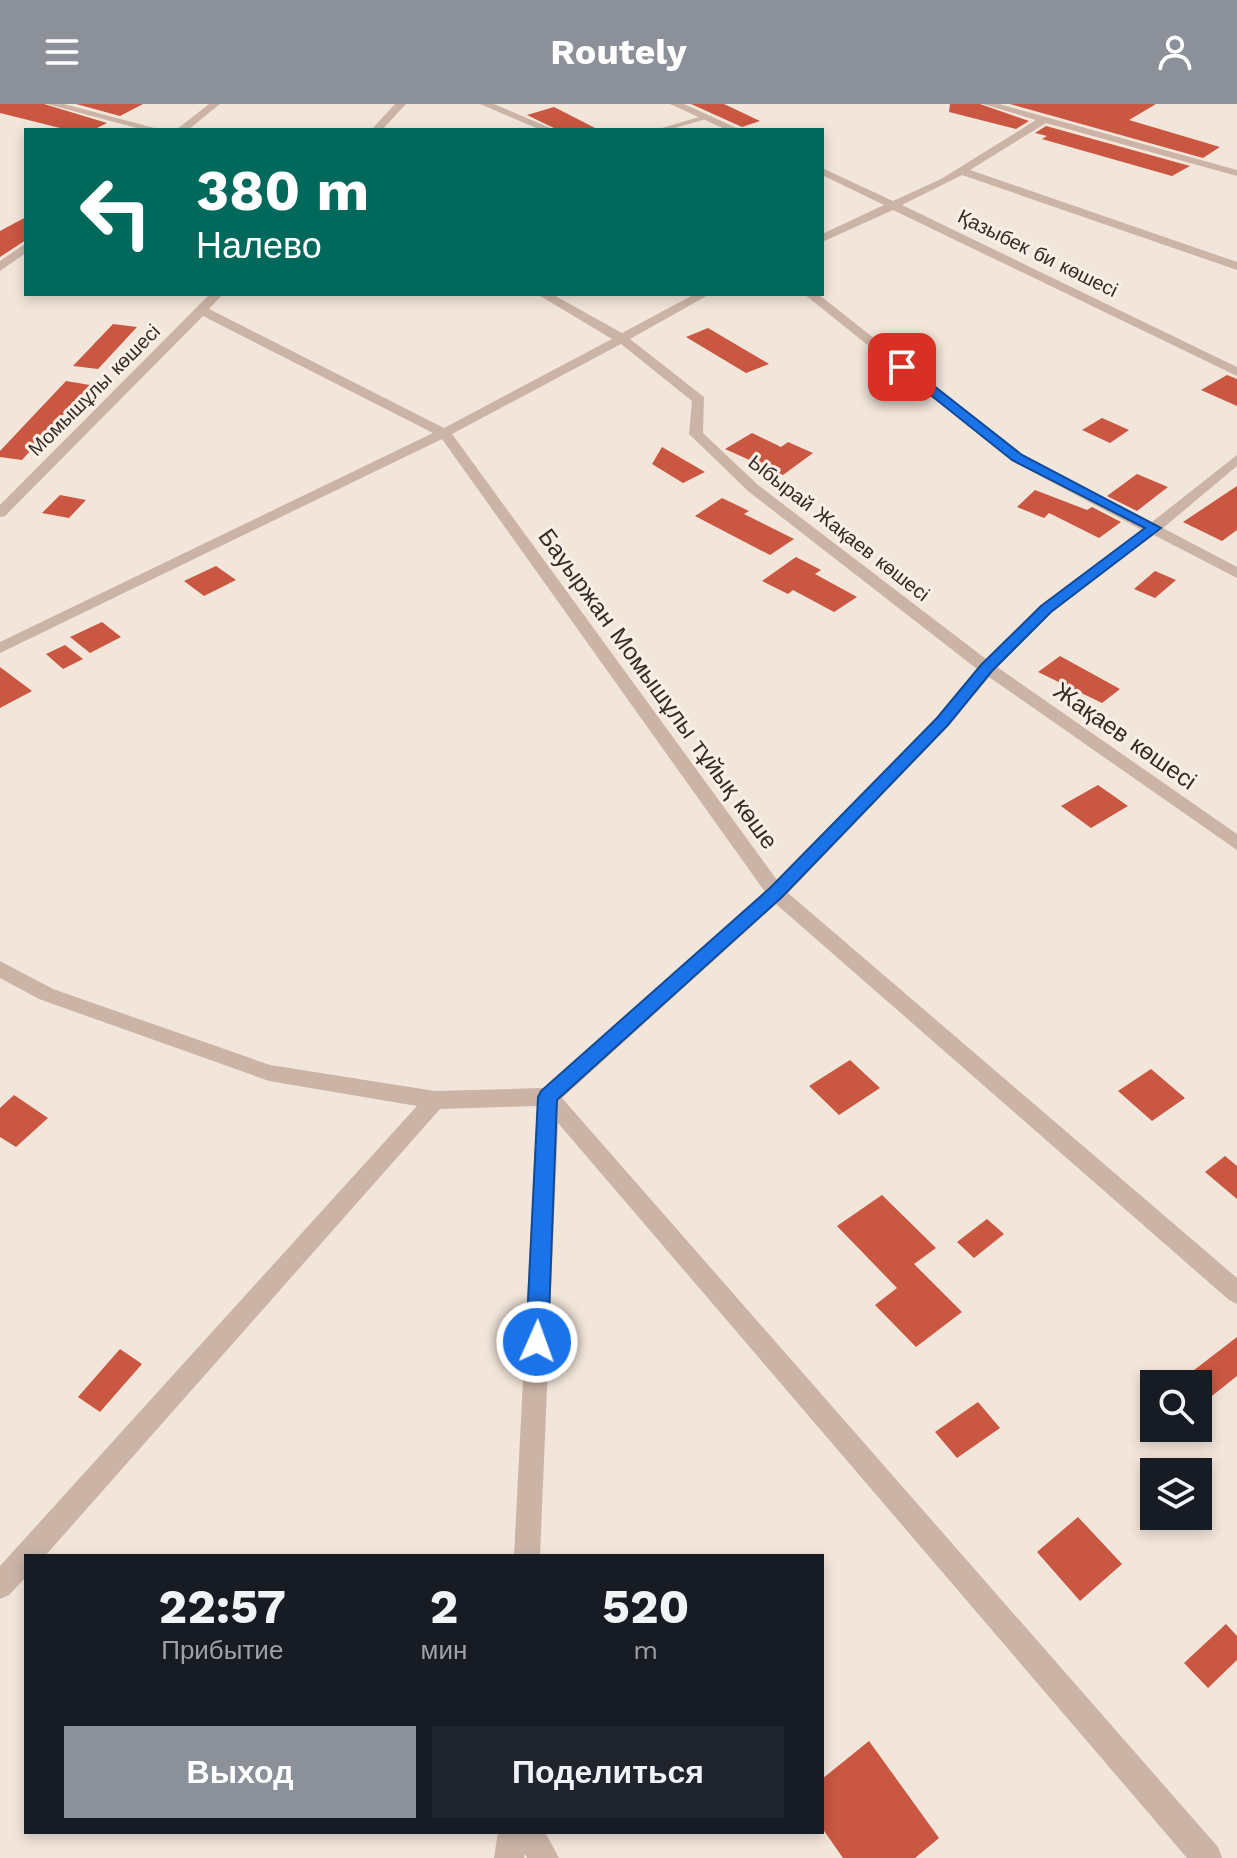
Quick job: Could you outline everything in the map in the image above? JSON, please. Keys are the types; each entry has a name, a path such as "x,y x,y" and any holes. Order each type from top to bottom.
{"street":[{"path":"52,104 149,128"},
{"path":"184,128 215,104"},
{"path":"378,128 401,104"},
{"path":"485,104 545,128"},
{"path":"675,104 732,128"},
{"path":"988,104 1237,173"},
{"path":"824,237 961,171 1044,120"},
{"path":"961,171 1237,266"},
{"name":"Қазыбек би көшесі","path":"824,172 1237,372"},
{"path":"0,267 24,249"},
{"name":"Момышұлы көшесі","path":"0,513 215,296"},
{"name":"Ыбырай Жақаев көшесі","path":"547,296 622,339 699,400 696,434 753,488 987,668"},
{"path":"0,648 444,433 700,296"},
{"path":"813,296 1017,458 1237,573"},
{"name":"Бауыржан Момышұлы тұйық көше","path":"201,310 444,433 776,893 1237,1293"},
{"path":"0,969 46,994 269,1073 435,1100 548,1097 776,893 943,721 987,668 1046,609 1154,528 1237,459"},
{"name":"Жақаев көшесі","path":"987,668 1237,843"},
{"path":"527,1554 548,1097"},
{"path":"548,1097 1207,1858"},
{"path":"29,1554 435,1100"},
{"path":"0,1586 24,1559"},
{"path":"509,1858 513,1834"},
{"path":"529,1834 544,1858"}],"lane":[{"path":"667,128 709,117"}],"building":[{"path":"0,104 44,104 107,123 97,128 60,128 0,113"},
{"path":"76,104 143,104 120,116"},
{"path":"691,104 724,104 760,121 742,127"},
{"path":"950,104 980,104 1029,121 1016,129 949,112"},
{"path":"1010,104 1156,104 1129,120 1220,147 1203,158"},
{"path":"554,107 595,128 554,128 527,115"},
{"path":"1046,126 1190,166 1172,176 1042,139 1047,136 1035,133"},
{"path":"24,218 24,241 0,257 0,231"},
{"path":"113,324 137,327 98,369 73,366"},
{"path":"708,328 769,364 746,373 686,337"},
{"path":"1227,375 1237,379 1237,406 1201,390"},
{"path":"66,381 90,385 22,460 0,457 0,451"},
{"path":"1102,418 1129,430 1110,443 1082,430"},
{"path":"752,433 781,447 788,442 813,453 783,475 725,449"},
{"path":"662,447 705,472 683,483 652,464"},
{"path":"1137,474 1168,487 1137,511 1107,496"},
{"path":"1237,486 1237,530 1222,541 1183,522"},
{"path":"1035,490 1087,510 1092,507 1121,522 1099,538 1049,513 1044,518 1017,507"},
{"path":"60,495 86,500 69,518 42,513"},
{"path":"722,498 749,511 744,514 794,539 770,555 695,516"},
{"path":"796,557 821,570 815,574 857,597 834,612 793,590 788,594 762,581"},
{"path":"216,566 236,580 204,596 184,581"},
{"path":"1155,571 1176,580 1155,598 1134,589"},
{"path":"102,622 121,637 90,653 70,637"},
{"path":"65,645 83,659 63,669 46,654"},
{"path":"1060,656 1120,689 1102,703 1038,672"},
{"path":"0,667 32,691 0,708"},
{"path":"1098,785 1128,806 1091,828 1061,806"},
{"path":"850,1060 880,1088 839,1115 809,1086"},
{"path":"1151,1069 1185,1098 1152,1121 1118,1091"},
{"path":"14,1095 48,1118 16,1147 0,1137 0,1108"},
{"path":"1225,1156 1237,1166 1237,1199 1205,1172"},
{"path":"882,1195 936,1248 914,1264 962,1312 916,1347 875,1305 897,1288 837,1226"},
{"path":"987,1219 1004,1234 974,1258 957,1242"},
{"path":"1237,1337 1237,1376 1212,1396 1212,1370 1194,1370"},
{"path":"120,1349 142,1364 100,1412 78,1397"},
{"path":"978,1402 1000,1428 957,1458 935,1432"},
{"path":"1078,1517 1122,1564 1080,1601 1037,1552"},
{"path":"1226,1624 1237,1636 1237,1660 1208,1688 1184,1663"},
{"path":"869,1741 939,1838 915,1858 843,1858 824,1831 824,1777"}],"route":[{"path":"537,1342 548,1097 776,893 943,721 987,668 1046,609 1154,528 1017,458 902,367"}]}
